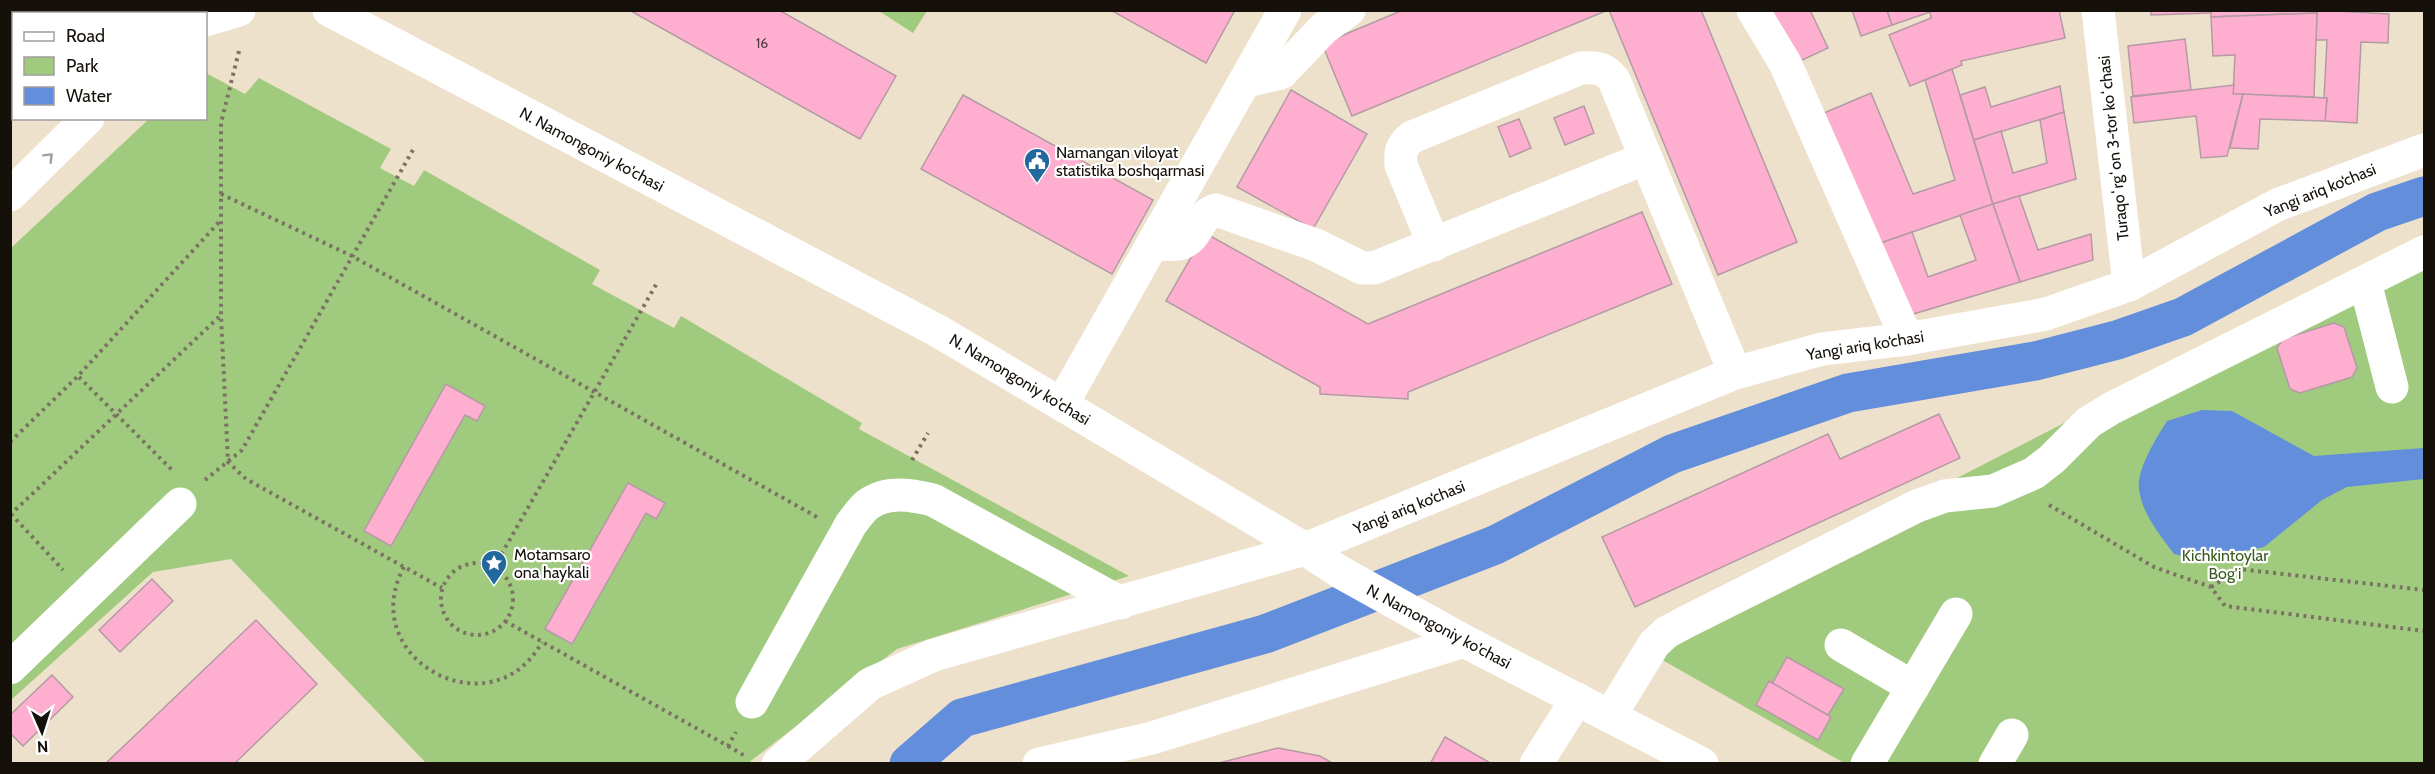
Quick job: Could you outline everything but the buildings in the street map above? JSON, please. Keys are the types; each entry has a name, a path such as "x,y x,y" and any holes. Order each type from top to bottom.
{"street":[{"path":"207,20 239,10"},
{"name":"N. Namongoniy ko'chasi","path":"329,10 938,331 1340,572 1464,640 1702,764"},
{"path":"1062,404 1247,81 1285,10"},
{"path":"1247,81 1281,73 1324,28 1349,10"},
{"path":"1753,10 1785,63 1907,339"},
{"name":"Turaqoʻrgʻon 3-tor koʻchasi","path":"2098,10 2129,285"},
{"path":"1434,245 1401,165 1400,153 1403,144 1412,137 1581,68 1597,66 1607,71 1614,80 1736,373"},
{"path":"10,195 86,120"},
{"name":"Yangi ariq ko‘chasi","path":"778,764 870,684 934,655 1305,549 1736,373 1822,349 1907,339 2046,314 2129,285 2277,205 2421,145"},
{"path":"1153,244 1181,243 1190,239 1207,213 1216,210 1316,245 1362,268 1374,268 1646,158"},
{"path":"1610,716 1654,644 1667,632 1917,506 1945,496 1994,490 2034,472 2052,459 2089,422 2112,408 2424,252"},
{"path":"2365,282 2392,387"},
{"path":"752,702 851,524 868,504 889,495 910,494 933,500 1121,603"},
{"path":"10,668 187,497"},
{"path":"1867,764 1956,614"},
{"path":"1039,764 1152,738 1464,640"},
{"path":"1841,645 1912,687"},
{"path":"1536,764 1577,699"},
{"path":"1995,764 2012,735"}],"path":[{"path":"239,51 221,123 221,316 228,462 246,479 442,588"},
{"path":"78,376 117,414 187,497 242,450 414,148"},
{"path":"221,194 352,256 846,533"},
{"path":"10,442 78,376 221,220"},
{"path":"494,567 657,283"},
{"path":"87,594 11,515 221,316"},
{"path":"2010,484 2086,525 2154,567 2211,587 2225,606 2424,631"},
{"path":"481,562 494,567 506,576 512,588 513,603 509,617 487,634 472,635 458,631 447,622 441,609 440,595 444,581 453,570 466,563 481,562"},
{"path":"404,567 393,599 395,621 402,642 416,661 434,674 456,682 478,684 500,679 520,669 536,653 542,642"},
{"path":"2211,587 2239,569 2424,590"},
{"path":"505,621 728,746 752,702"}],"green space":[{"path":"927,10 913,33 879,11"},
{"path":"207,74 245,94 259,78 391,149 380,168 414,186 424,170 600,270 592,284 674,328 681,316 862,423 859,429 1129,576 897,649 748,763 426,763 231,559 153,572 11,700 11,248 148,120 207,120"},
{"name":"Kichkintoylar Bog'i","path":"2424,238 2424,763 1844,763 1634,644"}],"water":[{"path":"2202,410 2232,411 2314,456 2424,448 2424,479 2347,487 2322,500 2264,547 2201,560 2174,554 2148,516 2141,498 2139,481 2148,454 2167,421"}],"waterway":[{"path":"909,764 962,718 1265,634 1495,545 1672,454 1848,393 2035,361 2117,340 2183,317 2377,212 2424,196"}],"place":[{"name":"Namangan viloyat statistika boshqarmasi","path":"1037,184"},
{"name":"Motamsaro ona haykali","path":"494,586"}]}
